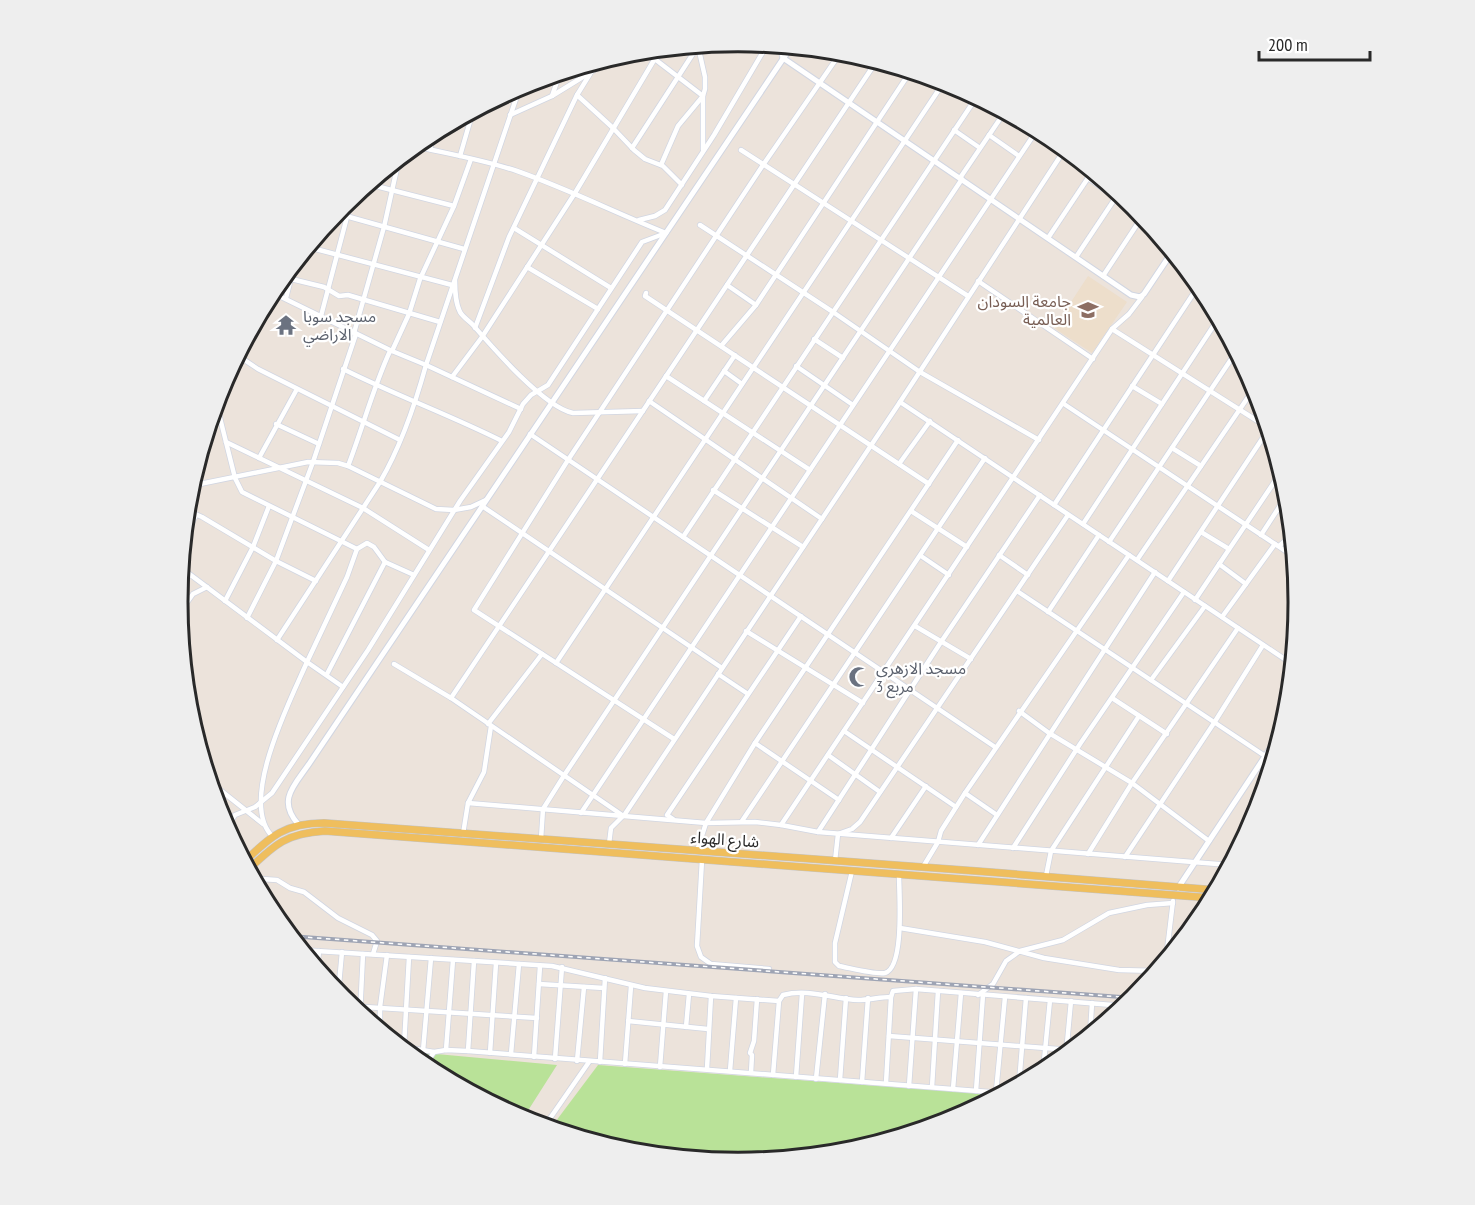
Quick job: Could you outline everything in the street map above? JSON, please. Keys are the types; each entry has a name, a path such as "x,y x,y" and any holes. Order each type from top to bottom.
{"main road":[{"name":"شارع الهواء","path":"250,857 273,837 298,824 324,823 1046,876 1206,890"},
{"name":"شارع الهواء","path":"254,865 281,842 298,834 311,832 852,871 1174,899 1201,898"}],"street":[{"path":"636,221 656,216 665,210 762,53"},
{"path":"700,54 705,77 703,152"},
{"path":"632,148 692,55"},
{"path":"782,55 783,58 1131,295 1140,297 1144,294"},
{"path":"298,824 289,812 287,801 289,796 785,55"},
{"path":"452,377 482,338 575,193 656,60 703,96"},
{"path":"674,739 474,610 568,460 763,165 835,61"},
{"path":"451,698 871,69"},
{"path":"510,115 552,96 594,71"},
{"path":"475,328 509,237 577,95 590,74"},
{"path":"721,346 756,305 905,79"},
{"path":"552,96 556,84"},
{"path":"556,663 938,91"},
{"path":"577,95 632,148 645,159 661,165 682,185"},
{"path":"661,165 678,126 703,96"},
{"path":"277,640 380,482 400,440 416,402 454,278 516,99"},
{"path":"683,537 971,105"},
{"path":"542,839 543,809 565,774 1000,119"},
{"path":"460,156 470,122"},
{"path":"954,130 981,148"},
{"path":"989,135 1019,156"},
{"path":"581,813 1031,138"},
{"path":"430,150 431,146"},
{"path":"426,149 493,163 575,193 666,233"},
{"path":"741,150 968,297"},
{"path":"609,844 611,828 623,816 822,519 1060,157"},
{"path":"348,466 364,424 375,385 409,314 420,279 454,206 471,159"},
{"path":"247,618 276,561 313,462 365,301 397,171"},
{"path":"1048,238 1088,179"},
{"path":"379,186 454,206"},
{"path":"1076,257 1113,201"},
{"path":"347,216 464,249"},
{"path":"321,316 347,216"},
{"path":"700,225 804,292 920,372 1039,440"},
{"path":"1103,276 1137,225"},
{"path":"514,228 611,288"},
{"path":"232,819 235,815 261,803 279,782 343,687 454,510 502,441 520,409 531,394 548,385 642,242 666,233"},
{"path":"316,249 420,279 452,285"},
{"path":"781,825 1112,329 1129,314 1167,259"},
{"path":"527,267 598,309"},
{"path":"454,278 456,298 461,312 482,338 552,403 568,412 643,411"},
{"path":"293,279 324,287 339,296 348,295 440,322"},
{"path":"978,281 1093,359"},
{"path":"286,298 290,283"},
{"path":"727,285 756,305"},
{"path":"646,293 645,296 929,484"},
{"path":"1054,505 1193,294"},
{"path":"281,296 391,351 520,409"},
{"path":"1083,524 1213,326"},
{"path":"1112,329 1256,421"},
{"path":"814,339 843,358"},
{"path":"704,401 735,355"},
{"path":"1109,542 1231,359"},
{"path":"244,360 364,424 400,440"},
{"path":"796,366 854,405"},
{"path":"343,369 502,441"},
{"path":"724,372 742,384"},
{"path":"666,376 810,470"},
{"path":"1132,386 1162,404"},
{"path":"259,458 297,389"},
{"path":"1137,560 1248,397"},
{"path":"650,401 822,519"},
{"path":"900,402 1284,659"},
{"path":"1064,404 1285,550"},
{"path":"220,418 235,478 242,492 357,549"},
{"path":"898,464 930,422"},
{"path":"276,424 319,444"},
{"path":"530,435 995,747"},
{"path":"1168,582 1262,438"},
{"path":"698,851 706,823 755,742 958,440"},
{"path":"226,442 363,508 429,550"},
{"path":"1172,448 1201,466"},
{"path":"742,821 784,762 985,458"},
{"path":"200,484 313,462 339,463 436,509 454,510 484,503"},
{"path":"1196,600 1274,482"},
{"path":"713,490 803,547"},
{"path":"818,832 940,642 1040,495"},
{"path":"484,503 522,533 722,668"},
{"path":"225,602 253,547 268,506"},
{"path":"1261,535 1279,507"},
{"path":"911,511 967,547"},
{"path":"195,515 316,581"},
{"path":"838,834 852,829 860,822 1068,515"},
{"path":"1201,532 1229,549"},
{"path":"1048,612 1099,535"},
{"path":"1222,617 1277,545 1284,541"},
{"path":"263,824 262,781 267,759 357,549 367,543 371,544 385,562 414,575"},
{"path":"999,555 1028,575"},
{"path":"923,867 938,842 941,831 995,747 1129,555"},
{"path":"921,556 949,574"},
{"path":"327,674 385,562"},
{"path":"1219,564 1246,584"},
{"path":"978,845 1155,572"},
{"path":"189,574 343,687"},
{"path":"188,601 193,594 207,587"},
{"path":"1017,591 1265,756 1178,888 1174,899 1168,944"},
{"path":"1013,848 1184,592"},
{"path":"1151,680 1205,606"},
{"path":"675,820 667,815 801,616"},
{"path":"915,626 971,659"},
{"path":"1088,854 1132,783 1238,628"},
{"path":"746,631 863,703"},
{"path":"1125,857 1263,645"},
{"path":"463,834 468,803 484,772 489,725 542,654"},
{"path":"394,664 451,698 565,774 623,816"},
{"path":"718,674 748,694"},
{"path":"1112,698 1167,734"},
{"path":"1019,711 1049,733 1132,783 1209,841"},
{"path":"1046,876 1051,851 1139,716"},
{"path":"844,731 956,807"},
{"path":"755,742 839,800"},
{"path":"828,755 880,792"},
{"path":"891,838 926,786"},
{"path":"222,792 263,824 273,837"},
{"path":"965,793 997,815"},
{"path":"468,803 706,823 742,821 838,834 1221,864"},
{"path":"833,870 838,834"},
{"path":"702,860 696,946 699,953 711,964 769,969"},
{"path":"852,871 835,943 835,959 837,965 882,973 893,967 900,928 898,875"},
{"path":"262,879 277,880 290,888 304,892 338,918 372,935 377,941 373,954"},
{"path":"976,1091 980,1043 980,995 993,984 1006,961 1020,951 1063,940 1109,913 1174,899"},
{"path":"900,928 985,942 1044,958 1119,970 1146,970"},
{"path":"312,951 562,967 631,986 711,996 779,1000 787,994 825,994 860,1000 891,997"},
{"path":"318,958 319,951"},
{"path":"339,981 342,952"},
{"path":"362,1004 363,954"},
{"path":"380,1020 387,955"},
{"path":"402,1038 409,957"},
{"path":"423,1051 431,958"},
{"path":"446,1050 453,960"},
{"path":"468,1051 474,962"},
{"path":"490,1053 496,963"},
{"path":"511,1054 519,964"},
{"path":"534,1057 540,966"},
{"path":"555,1059 562,967"},
{"path":"600,1062 605,978"},
{"path":"539,984 604,988"},
{"path":"625,1064 631,986"},
{"path":"577,1061 584,987"},
{"path":"909,1086 916,989"},
{"path":"886,1083 893,991 916,989 1112,1005"},
{"path":"660,1067 666,991"},
{"path":"932,1087 938,991"},
{"path":"953,1089 961,993"},
{"path":"686,1026 689,994"},
{"path":"796,1077 802,994"},
{"path":"816,1079 825,994"},
{"path":"707,1069 711,996"},
{"path":"996,1088 1005,997"},
{"path":"730,1071 736,998"},
{"path":"840,1080 846,998"},
{"path":"862,1082 868,998"},
{"path":"1020,1074 1026,998"},
{"path":"751,1073 752,1056 750,1053 754,1041 757,999"},
{"path":"773,1075 779,1000"},
{"path":"1044,1059 1050,1000"},
{"path":"1069,1041 1071,1002"},
{"path":"1091,1024 1092,1003"},
{"path":"365,1006 537,1018"},
{"path":"628,1021 708,1029"},
{"path":"889,1036 1057,1050"},
{"path":"418,1050 511,1054 589,1062 989,1092"},
{"path":"430,1058 434,1052"},
{"path":"550,1119 589,1062"}],"shaded area":[{"path":"1088,276 1127,302 1092,353 1054,328"}],"green space":[{"path":"422,1053 557,1065 528,1111 462,1079"},
{"path":"598,1065 985,1094 948,1111 880,1134 809,1148 773,1151 702,1151 666,1148 595,1134 556,1121"}],"railway":[{"path":"301,937 1120,997"}],"place":[{"name":"جامعة السودان العالمية","path":"1088,310"},
{"name":"مسجد سوبا الاراضي","path":"286,325"},
{"name":"مسجد الازهري مربع 3","path":"859,677"}]}
